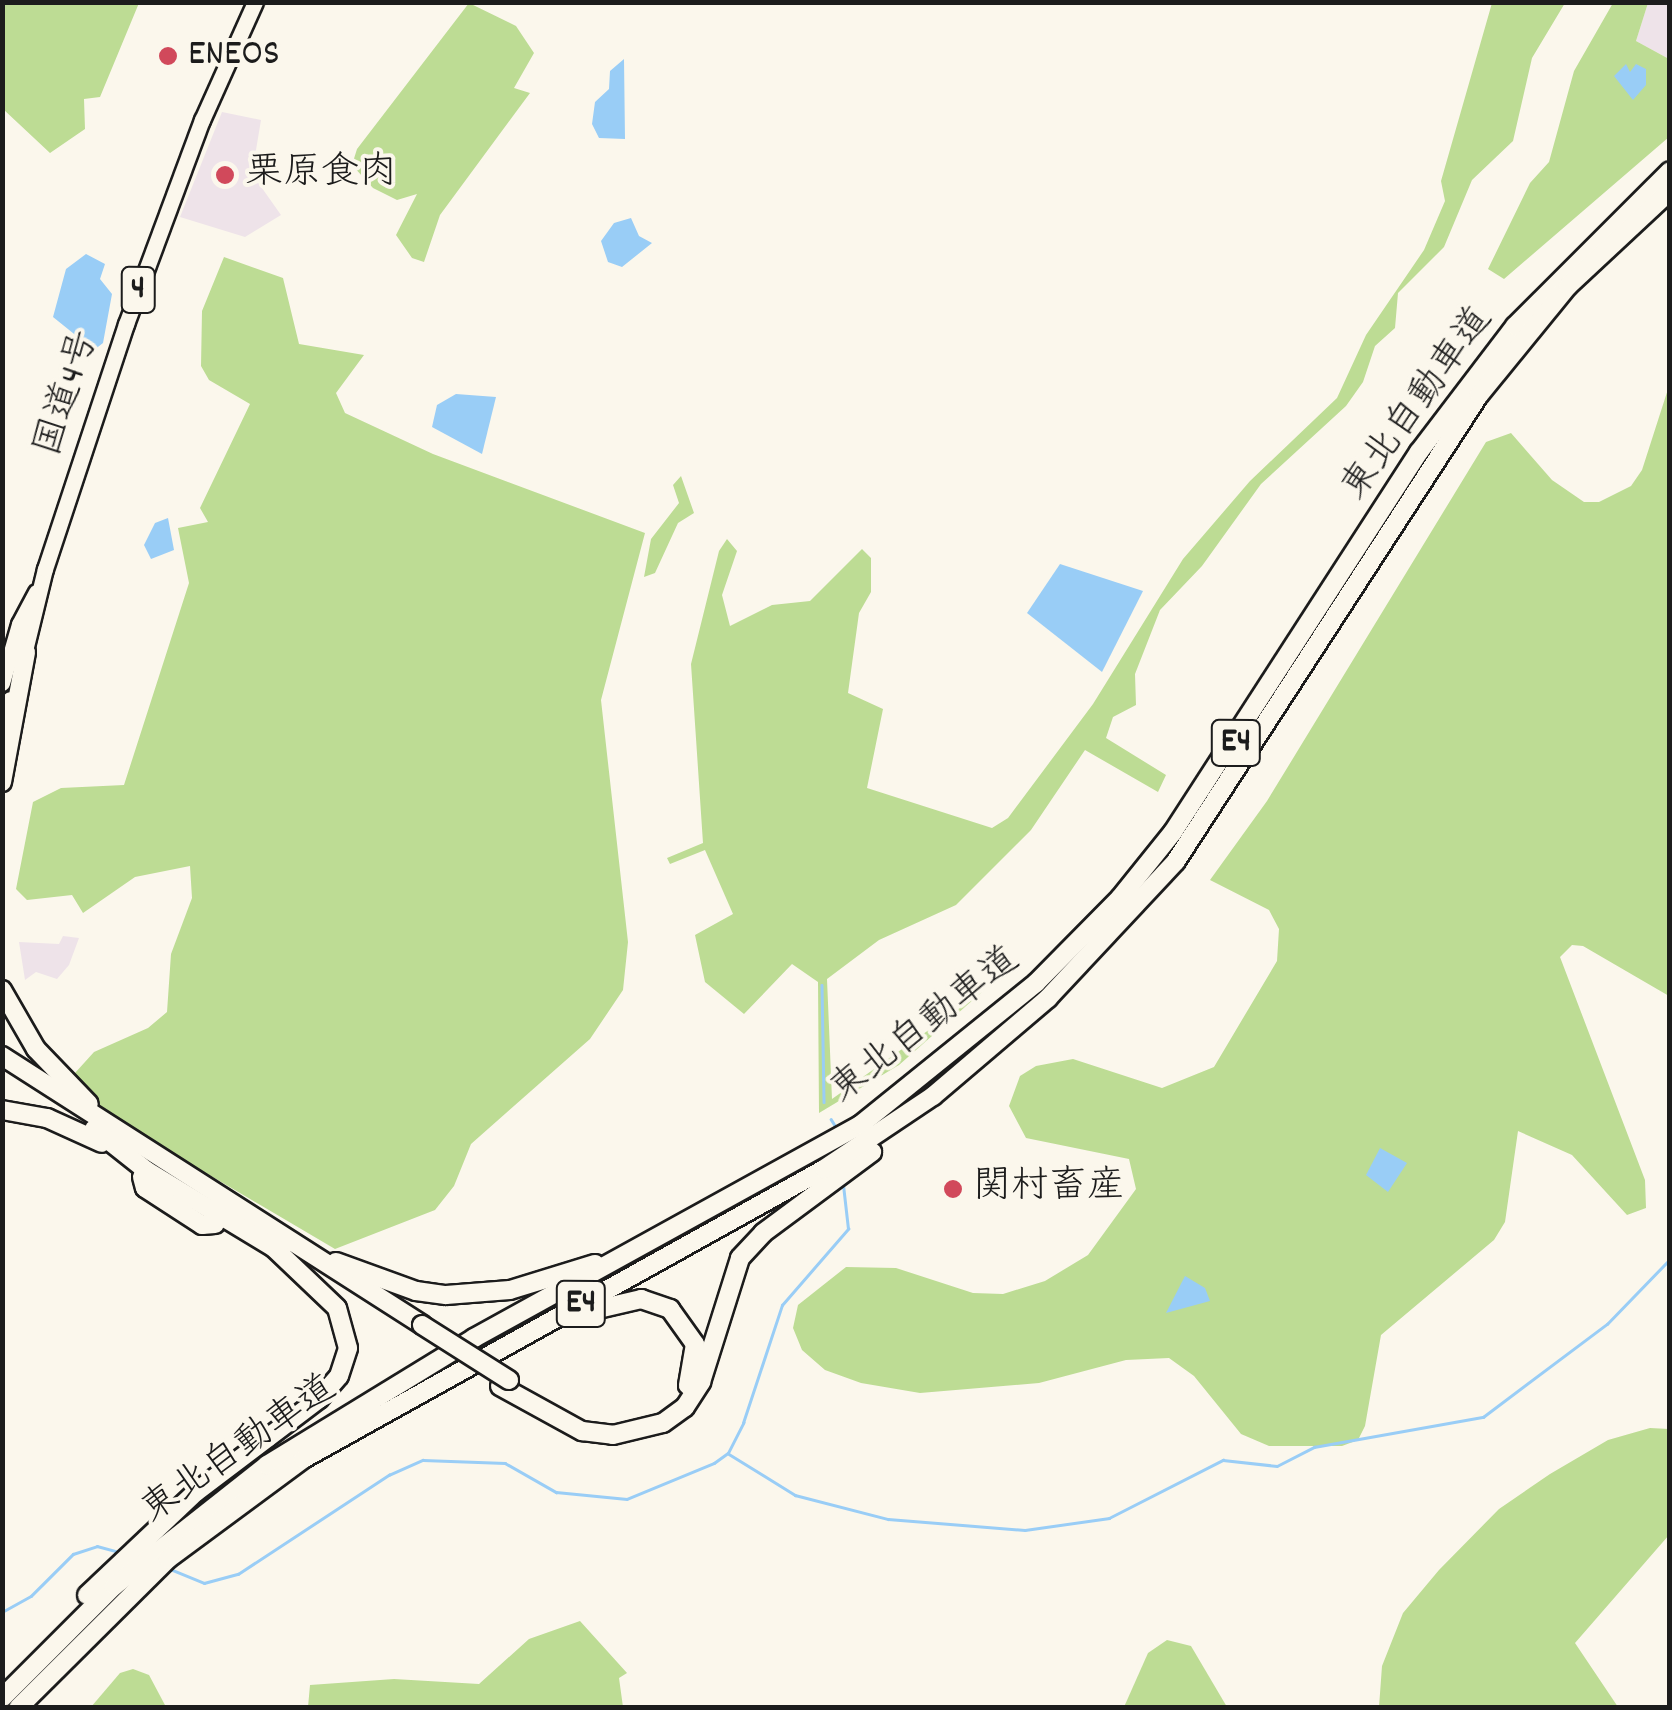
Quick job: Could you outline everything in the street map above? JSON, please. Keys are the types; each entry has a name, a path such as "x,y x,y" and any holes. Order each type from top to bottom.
{"highway":[{"name":"国道4号","path":"2,725 26,652 41,584 170,202 254,2"},
{"name":"東北自動車道","path":"18,1708 116,1586 152,1553 360,1405 702,1215 915,1086 1089,933 1231,751 1419,452 1468,387 1560,276 1670,171"},
{"name":"東北自動車道","path":"152,1553 303,1459 824,1169 993,1046 1091,957 1176,860 1478,395 1568,286 1670,190"},
{"name":"国道4号","path":"2,682 19,624 41,584"},
{"path":"2,782 26,652"},
{"path":"2,990 36,1050 130,1155"},
{"path":"2,1110 47,1118 220,1197 275,1240 582,1431 613,1436 663,1423 685,1407 701,1382 740,1258 993,1046"},
{"path":"2,1056 216,1224 235,1226 416,1292 482,1294 556,1278 702,1215"},
{"path":"2,1068 235,1226"},
{"path":"2,1696 339,1376 348,1348 337,1308 275,1240"},
{"path":"505,1383 576,1418 620,1426 667,1410 694,1369 689,1329 656,1302 616,1302 536,1328"}],"shaded area":[{"path":"1648,3 1669,3 1669,59 1636,41"},
{"path":"222,112 261,120 252,174 281,215 245,237 180,217"},
{"path":"63,936 79,938 69,965 57,979 36,972 25,980 19,942 59,944"}],"green space":[{"path":"2,3 139,3 100,97 84,99 85,129 50,153 3,109"},
{"path":"469,3 516,26 534,53 514,88 530,93 440,215 424,262 412,258 396,235 417,194 397,200 373,188 352,165 357,149"},
{"path":"1492,3 1565,3 1532,58 1513,141 1472,180 1444,247 1398,293 1395,328 1375,346 1363,382 1346,406 1261,484 1202,566 1160,610 1135,674 1136,705 1113,717 1106,738 1166,775 1158,792 1085,750 1031,830 956,905 879,940 827,979 832,1099 982,992 899,1065 819,1113 818,982 792,964 744,1014 705,982 695,935 733,914 705,850 670,864 667,858 703,843 691,664 719,551 727,539 737,551 722,595 730,626 772,605 810,601 862,549 871,558 871,592 859,613 848,693 883,709 867,788 992,828 1008,818 1093,704 1183,559 1250,481 1337,398 1366,335 1424,250 1445,201 1441,181"},
{"path":"1613,3 1648,3 1636,41 1669,59 1669,137 1504,279 1488,269 1530,183 1549,162 1574,71"},
{"path":"224,257 283,278 299,344 364,355 336,393 345,413 433,454 645,533 601,700 628,942 623,990 590,1039 471,1144 454,1186 435,1210 335,1249 72,1094 75,1073 94,1052 148,1028 167,1012 171,954 192,898 190,866 135,877 83,913 72,895 27,900 16,889 33,802 61,788 124,785 189,583 178,528 208,522 200,508 250,404 209,380 201,366 202,311"},
{"path":"1669,386 1669,996 1583,946 1572,945 1560,957 1645,1180 1646,1208 1627,1215 1572,1155 1518,1131 1505,1222 1494,1240 1381,1335 1365,1426 1358,1440 1342,1446 1269,1446 1241,1434 1194,1376 1169,1358 1126,1360 1039,1383 920,1393 861,1383 825,1370 802,1350 793,1328 798,1305 846,1267 896,1268 973,1293 1003,1294 1045,1281 1088,1255 1136,1189 1129,1159 1026,1138 1009,1106 1020,1076 1036,1066 1073,1059 1162,1088 1214,1067 1277,961 1279,929 1269,910 1210,880 1267,801 1486,442 1511,433 1552,480 1584,502 1599,502 1631,486 1642,470"},
{"path":"681,476 694,513 678,523 655,573 644,577 651,539 679,503 673,485"},
{"path":"1650,1428 1669,1429 1669,1535 1575,1643 1618,1707 1379,1707 1382,1666 1403,1613 1439,1570 1499,1509 1550,1474 1608,1440"},
{"path":"580,1621 627,1673 619,1678 623,1707 308,1707 310,1685 394,1679 479,1684 529,1639"},
{"path":"1167,1640 1191,1646 1227,1707 1124,1707 1148,1653"},
{"path":"133,1669 149,1675 166,1707 91,1707 120,1673"}],"water":[{"path":"624,59 625,139 599,138 592,124 595,102 609,89 610,71"},
{"path":"1626,64 1630,72 1636,64 1646,69 1646,85 1633,100 1614,76"},
{"path":"631,218 639,236 652,243 622,267 608,262 601,241 614,223"},
{"path":"86,254 105,264 100,279 112,294 103,343 94,350 53,317 66,269"},
{"path":"456,394 496,397 482,454 432,427 437,405"},
{"path":"168,518 174,550 151,559 144,545 155,523"},
{"path":"1060,564 1143,591 1102,672 1027,613"},
{"path":"1380,1148 1407,1163 1388,1192 1366,1175"},
{"path":"1185,1276 1205,1288 1210,1301 1166,1313"}],"waterway":[{"path":"822,985 824,1102"},
{"path":"831,1119 836,1127"},
{"path":"170,1569 204,1583 238,1574 389,1475 423,1460 505,1463 556,1492 627,1499 714,1463 728,1453 743,1423 782,1305 848,1229 843,1185"},
{"path":"729,1454 795,1495 888,1519 1025,1530 1109,1518 1223,1460 1277,1466 1314,1447 1483,1417 1607,1324 1670,1259"},
{"path":"2,1612 31,1596 73,1554 97,1546 120,1552"}],"place":[{"name":"ENEOS","path":"168,56"},
{"name":"栗原食肉","path":"225,175"},
{"name":"関村畜産","path":"953,1189"}]}
